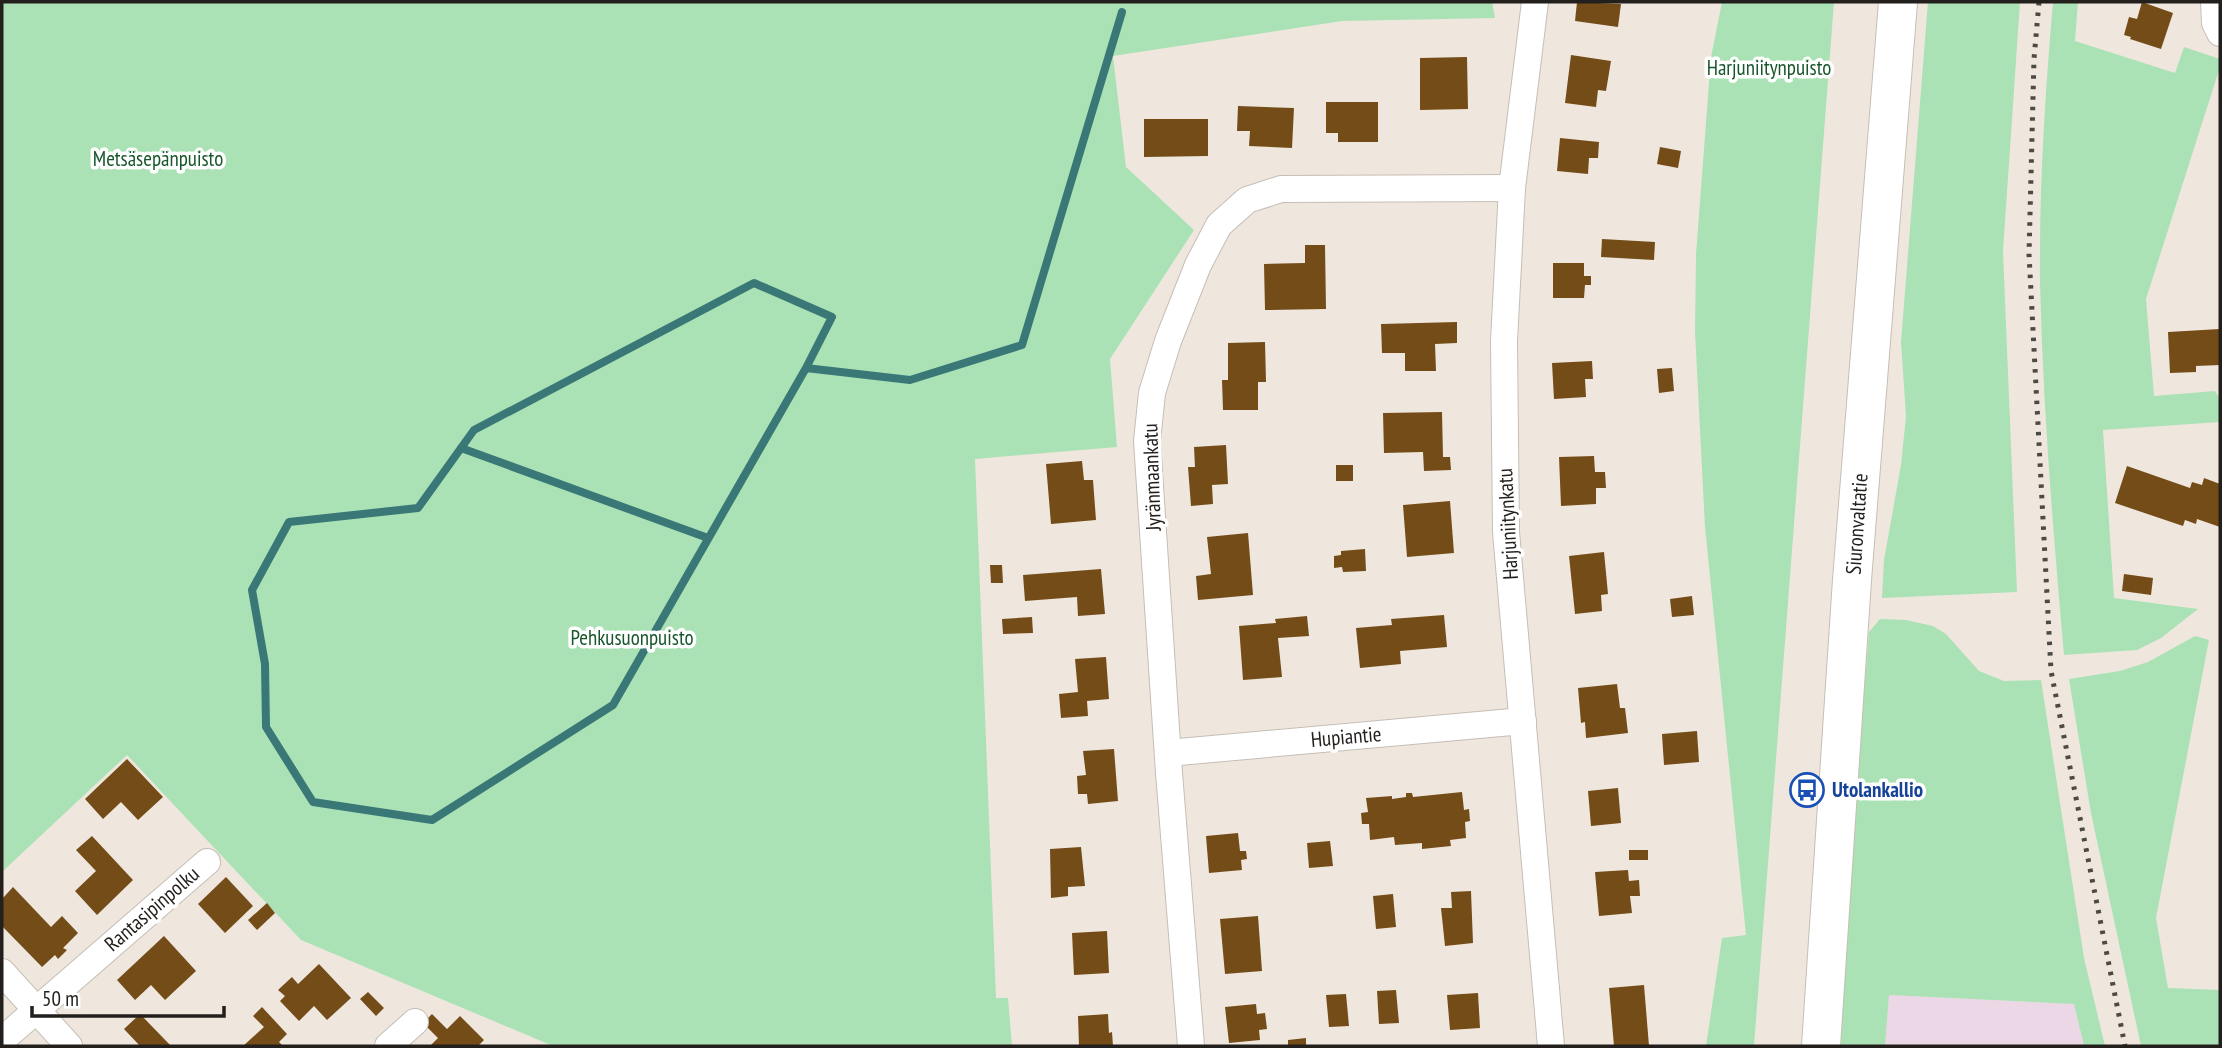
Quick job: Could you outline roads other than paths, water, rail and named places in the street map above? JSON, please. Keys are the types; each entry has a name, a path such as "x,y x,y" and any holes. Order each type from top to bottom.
{"main road":[{"name":"Siuronvaltatie","path":"1821,1046 1852,580 1898,2"}],"street":[{"name":"Harjuniitynkatu","path":"1535,2 1512,187 1504,341 1506,532 1551,1046"},
{"path":"2214,2 2215,23 2220,33"},
{"name":"Jyränmaankatu","path":"1191,1046 1147,442 1152,393 1168,341 1198,265 1219,225 1247,200 1281,189 1512,187"},
{"name":"Hupiantie","path":"1168,753 1523,721"},
{"name":"Rantasipinpolku","path":"2,1040 34,1009 207,862"},
{"path":"2,972 69,1046"},
{"path":"388,1046 415,1022"}],"waterway":[{"path":"806,368 832,317 754,283 474,430 418,508 289,522 252,590 265,664 266,727 313,802 432,820 613,705 806,368 910,380 1022,345 1122,12"},
{"path":"461,448 708,538"}],"railway":[{"path":"2039,2 2034,59 2029,254 2051,671 2125,1046"}],"place":[{"name":"Utolankallio","path":"1807,790"}],"park label":[{"name":"Harjuniitynpuisto","path":"1769,68"},
{"name":"Metsäsepänpuisto","path":"158,159"},
{"name":"Pehkusuonpuisto","path":"632,638"}]}
